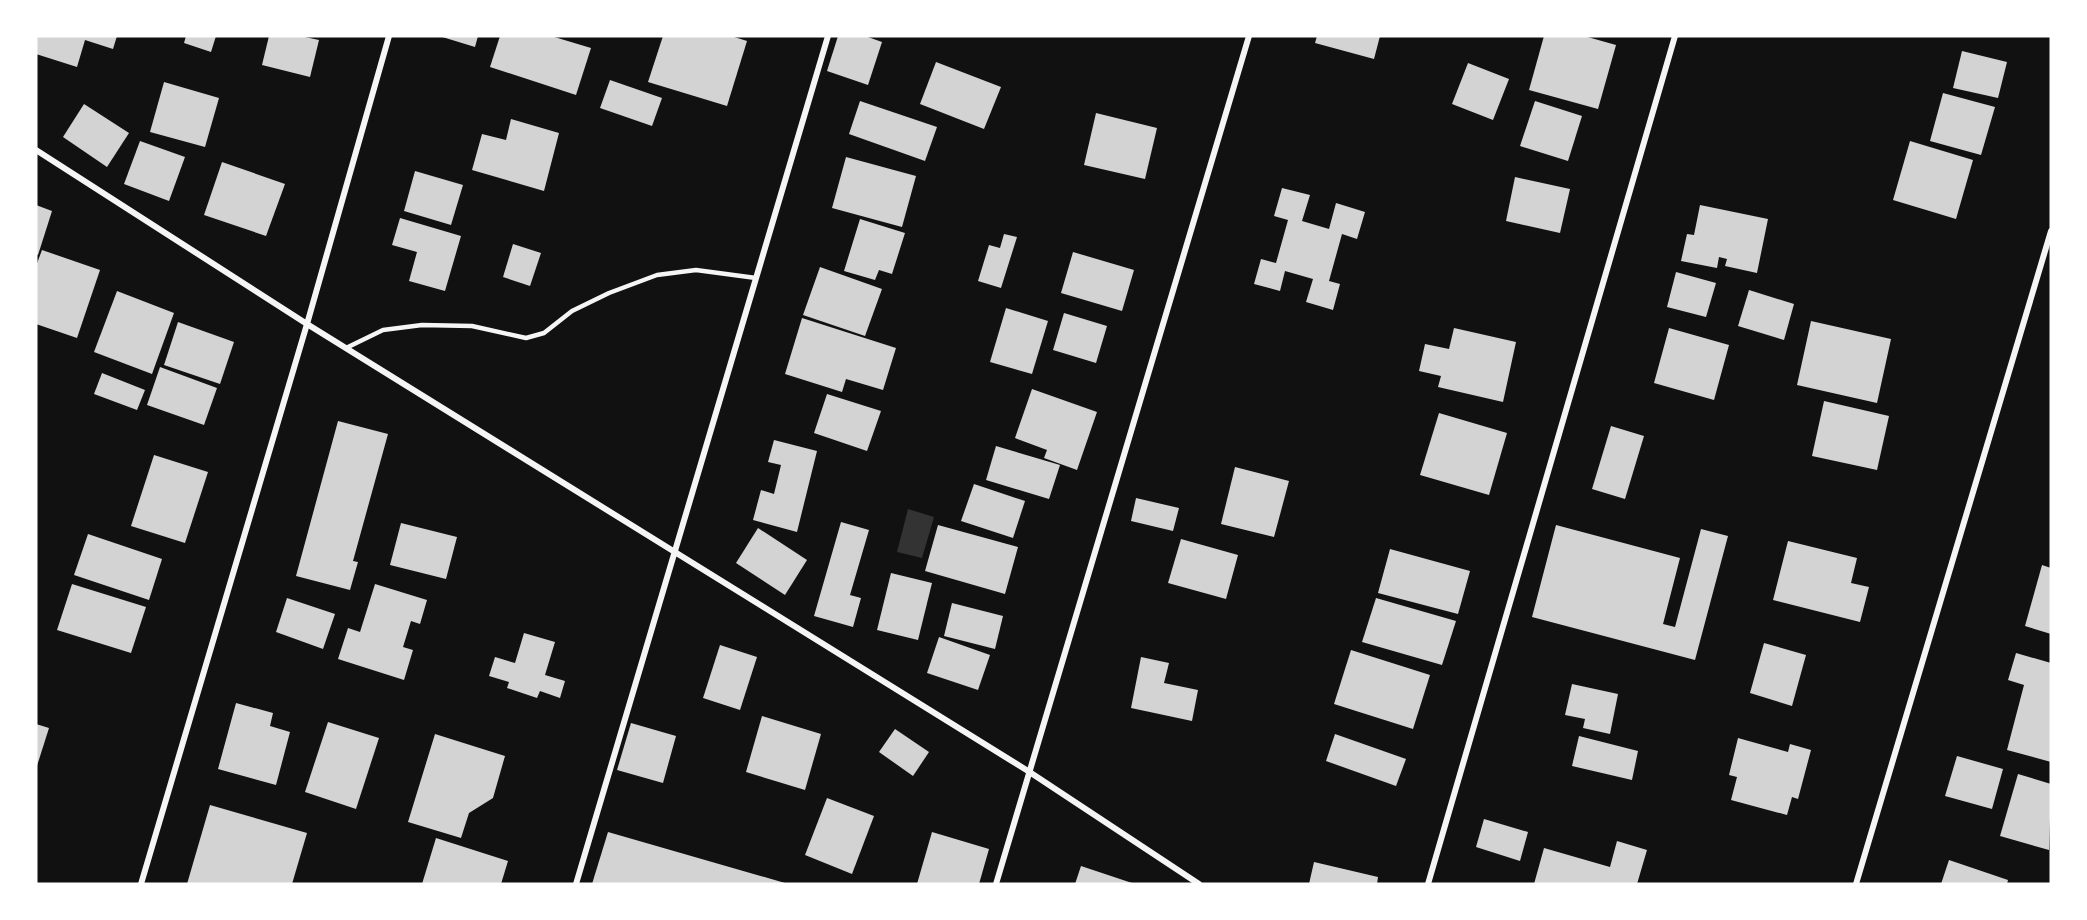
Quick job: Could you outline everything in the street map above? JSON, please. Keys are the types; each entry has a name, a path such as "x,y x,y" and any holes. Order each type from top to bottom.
{"street":[{"path":"141,884 307,324 388,36"},
{"path":"576,884 828,36"},
{"path":"996,884 1249,36"},
{"path":"1428,884 1675,36"},
{"path":"36,150 307,324 1028,771 1199,884"},
{"path":"1856,884 2051,231"}],"lane":[{"path":"346,348 383,330 422,325 472,326 526,338 544,333 572,311 609,293 657,275 696,270 756,278"}],"shaded area":[{"path":"908,509 934,517 922,558 897,552"}],"building":[{"path":"36,36 117,36 113,49 85,40 77,67 36,54"},
{"path":"186,36 216,36 211,52 184,43"},
{"path":"269,36 300,36 319,40 310,77 262,65"},
{"path":"439,36 478,36 475,47"},
{"path":"500,36 551,36 591,48 576,95 490,67"},
{"path":"663,36 731,36 747,41 727,106 648,82"},
{"path":"838,36 865,36 882,42 868,85 827,71"},
{"path":"1317,36 1380,36 1374,59 1315,43"},
{"path":"1544,36 1584,36 1616,45 1598,109 1529,90"},
{"path":"1962,51 2007,62 1998,98 1953,88"},
{"path":"936,62 1001,87 984,129 920,104"},
{"path":"1468,63 1509,79 1493,120 1452,104"},
{"path":"610,80 662,98 652,126 600,108"},
{"path":"164,82 219,98 205,147 150,132"},
{"path":"1943,93 1995,107 1981,155 1930,141"},
{"path":"860,101 937,127 925,161 849,134"},
{"path":"1535,101 1582,116 1568,161 1520,146"},
{"path":"84,104 129,133 107,167 63,137"},
{"path":"1096,113 1157,128 1145,179 1084,165"},
{"path":"511,119 559,133 544,191 472,170 482,134 506,140"},
{"path":"140,141 185,157 169,201 124,184"},
{"path":"1910,141 1973,160 1956,219 1893,200"},
{"path":"846,157 916,176 902,227 832,208"},
{"path":"222,162 285,184 266,236 204,215"},
{"path":"415,171 463,185 451,225 404,211"},
{"path":"1515,177 1570,189 1560,233 1506,221"},
{"path":"1282,188 1310,195 1302,221 1329,229 1336,203 1365,212 1357,239 1342,234 1329,281 1340,284 1333,310 1306,302 1313,279 1285,271 1280,291 1254,284 1261,259 1276,263 1288,220 1274,216"},
{"path":"36,205 52,211 38,255 36,254"},
{"path":"1700,205 1768,219 1757,273 1725,266 1727,259 1719,257 1717,268 1681,261 1687,234 1694,235"},
{"path":"400,218 461,236 445,291 409,281 417,252 392,245"},
{"path":"860,219 905,233 892,274 879,270 875,280 844,271"},
{"path":"1004,234 1017,237 1001,288 978,281 989,245 1000,248"},
{"path":"513,244 541,253 530,286 503,277"},
{"path":"42,250 100,270 77,338 36,324 36,266"},
{"path":"1073,252 1134,270 1122,311 1061,293"},
{"path":"820,267 882,289 865,336 803,315"},
{"path":"1676,272 1716,283 1706,317 1667,307"},
{"path":"1749,290 1794,304 1784,340 1738,326"},
{"path":"117,291 174,313 152,374 94,352"},
{"path":"1006,308 1048,321 1032,374 990,362"},
{"path":"1064,313 1107,326 1096,363 1053,350"},
{"path":"802,318 896,348 883,390 846,379 842,392 785,374"},
{"path":"1811,321 1891,339 1877,403 1797,385"},
{"path":"178,322 234,342 220,384 164,365"},
{"path":"1454,328 1516,342 1503,402 1438,387 1441,376 1419,371 1425,344 1449,349"},
{"path":"1669,328 1729,345 1714,400 1654,383"},
{"path":"160,367 217,388 204,425 147,405"},
{"path":"102,373 145,390 137,410 94,394"},
{"path":"1032,389 1097,412 1077,470 1044,458 1047,450 1015,438"},
{"path":"827,394 881,411 867,451 814,433"},
{"path":"1824,401 1889,416 1877,470 1812,456"},
{"path":"1439,413 1507,433 1489,495 1420,475"},
{"path":"338,421 388,434 353,561 358,562 350,590 296,576"},
{"path":"1611,426 1644,436 1625,499 1592,489"},
{"path":"774,440 817,451 797,532 753,520 761,490 774,494 781,465 768,462"},
{"path":"996,446 1060,465 1049,499 986,480"},
{"path":"154,455 208,472 185,543 131,526"},
{"path":"1235,467 1289,481 1274,537 1221,524"},
{"path":"974,484 1025,501 1013,538 961,521"},
{"path":"1136,498 1179,508 1173,531 1131,521"},
{"path":"841,522 869,530 850,595 861,598 853,627 814,616"},
{"path":"401,523 457,537 446,579 390,565"},
{"path":"938,525 1018,547 1005,594 925,571"},
{"path":"1556,525 1680,558 1663,624 1675,627 1701,529 1728,536 1695,660 1532,617"},
{"path":"758,528 807,560 785,595 736,563"},
{"path":"88,534 162,559 149,600 74,575"},
{"path":"1181,539 1238,555 1226,599 1168,583"},
{"path":"1788,541 1857,558 1851,583 1869,587 1860,622 1773,600"},
{"path":"1390,549 1470,571 1458,614 1378,593"},
{"path":"2042,565 2051,568 2051,634 2025,626"},
{"path":"891,573 932,583 918,640 877,630"},
{"path":"72,584 146,607 131,653 57,630"},
{"path":"375,584 427,600 420,624 411,621 403,647 413,650 404,680 338,659 348,628 360,632"},
{"path":"287,598 335,614 323,649 276,632"},
{"path":"1376,598 1456,621 1442,665 1362,642"},
{"path":"952,603 1003,616 995,649 944,636"},
{"path":"524,633 555,642 545,675 565,681 560,698 540,691 537,698 507,688 509,682 489,676 495,657 515,663"},
{"path":"939,637 990,655 978,690 927,673"},
{"path":"1764,643 1806,655 1792,706 1750,693"},
{"path":"720,645 757,657 740,710 703,698"},
{"path":"1351,650 1430,675 1413,729 1334,704"},
{"path":"2016,653 2051,663 2051,762 2007,750 2024,685 2008,680"},
{"path":"1141,657 1169,663 1164,683 1198,690 1192,721 1131,708"},
{"path":"1572,684 1618,694 1610,734 1583,728 1585,719 1565,715"},
{"path":"236,703 273,713 270,726 290,732 276,785 218,769"},
{"path":"762,716 821,734 805,790 746,772"},
{"path":"328,722 379,738 356,809 305,792"},
{"path":"631,723 676,736 663,783 617,770"},
{"path":"36,724 49,728 36,769"},
{"path":"895,729 929,752 913,776 879,752"},
{"path":"435,734 505,756 493,798 469,813 461,838 408,822"},
{"path":"1335,734 1406,759 1396,786 1326,761"},
{"path":"1579,736 1638,751 1632,780 1572,766"},
{"path":"1738,738 1788,752 1790,744 1811,750 1798,799 1792,797 1787,815 1731,800 1737,777 1729,775"},
{"path":"1957,756 2003,769 1992,809 1945,796"},
{"path":"2018,774 2051,784 2049,850 2000,836"},
{"path":"827,798 874,816 852,874 805,855"},
{"path":"210,805 307,833 292,884 187,884"},
{"path":"1484,819 1528,832 1520,861 1476,847"},
{"path":"608,832 785,883 785,884 592,884"},
{"path":"932,832 989,849 979,884 917,884"},
{"path":"436,838 508,861 501,884 422,884"},
{"path":"1617,841 1647,850 1637,884 1534,884 1544,848 1610,867"},
{"path":"1949,860 2008,880 2007,884 1941,884"},
{"path":"1314,862 1378,877 1377,884 1309,884"},
{"path":"1081,866 1135,884 1075,884"}]}
